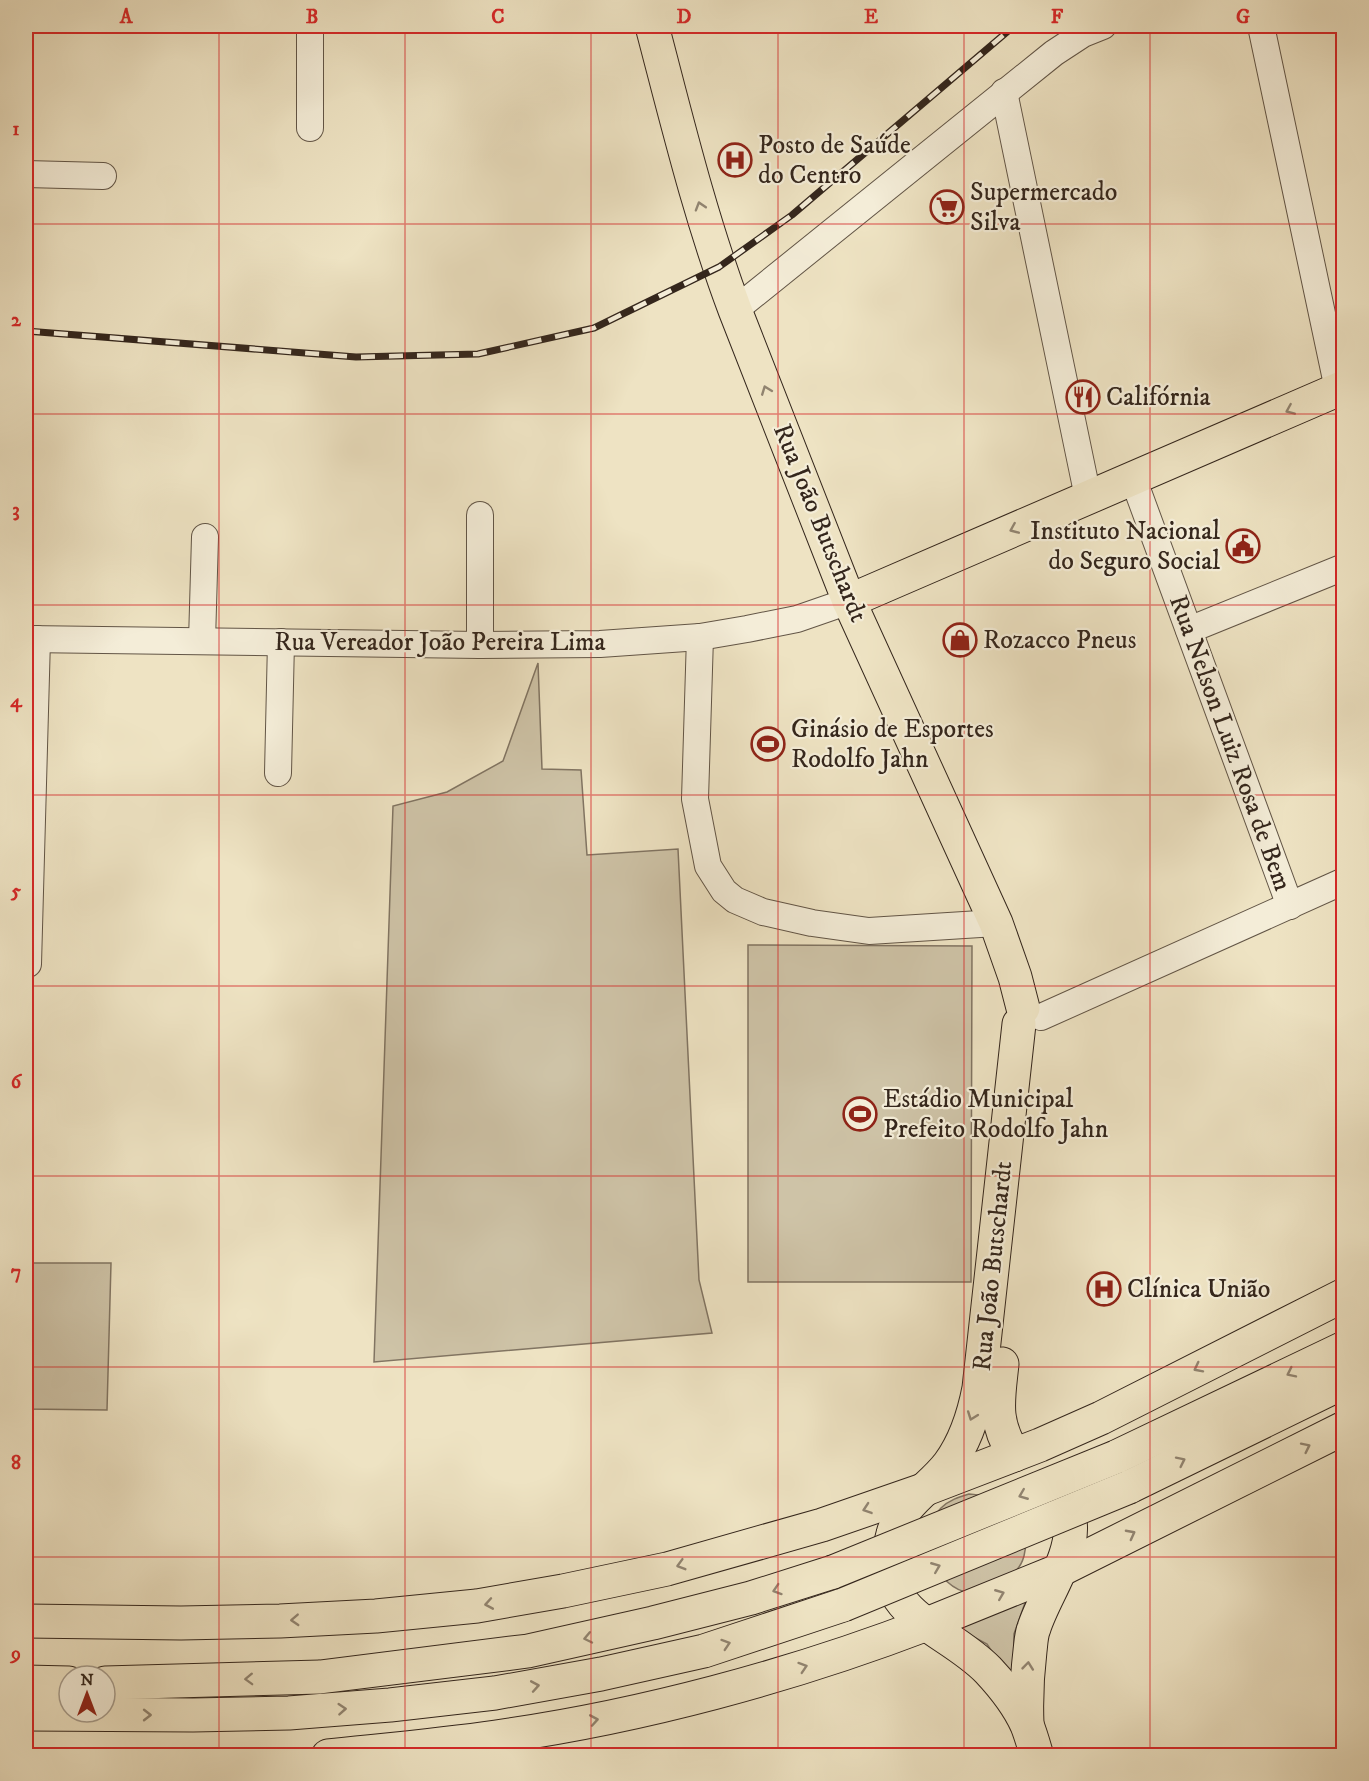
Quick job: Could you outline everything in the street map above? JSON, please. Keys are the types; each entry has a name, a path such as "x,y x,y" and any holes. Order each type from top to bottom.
{"main road":[{"name":"Rua João Butschardt","path":"652,26 696,192 735,310 849,601 996,923 1031,1018 1000,1390 999,1419 1004,1438 1014,1455"},
{"path":"849,601 1341,388"},
{"name":"Rua João Butschardt","path":"923,1490 949,1464 975,1410 1031,1018"},
{"path":"26,1622 181,1623 376,1616 477,1606 668,1569 822,1525 923,1490 1064,1435 1344,1295"},
{"path":"117,1683 320,1677 528,1651 751,1598 833,1572 1116,1457 1344,1348"},
{"path":"26,1714 289,1713 390,1705 495,1693 601,1674 704,1651 843,1605 1129,1487 1344,1382"},
{"path":"999,1419 1018,1427 1064,1435"},
{"path":"328,1755 403,1752 604,1718 712,1693 793,1670 927,1624 1073,1564 1344,1428"},
{"path":"1014,1455 1032,1461 1047,1472 1058,1485 1070,1522 1073,1564"},
{"path":"923,1490 902,1513 893,1531 887,1557 890,1575 899,1599 912,1614 977,1661 1002,1685 1027,1725 1037,1755"},
{"path":"1027,1725 1026,1689 1033,1630 1050,1588 1073,1564"},
{"path":"889,1638 915,1639 946,1648 977,1661"},
{"path":"26,1682 57,1683"}],"street":[{"path":"310,26 310,128"},
{"path":"735,310 1054,53 1083,34 1103,26"},
{"path":"1261,26 1341,388"},
{"path":"1004,92 1088,497"},
{"path":"26,174 103,176"},
{"name":"Rua Nelson Luiz Rosa de Bem","path":"1133,478 1290,906"},
{"path":"480,515 480,645"},
{"path":"202,641 206,537"},
{"path":"1189,630 1344,567"},
{"name":"Rua Vereador João Pereira Lima","path":"31,639 480,645 600,644 700,637 797,619 849,601"},
{"path":"700,637 695,799 708,866 724,891 735,900 763,912 812,923 869,931 996,923"},
{"path":"27,964 31,639"},
{"path":"278,773 281,642"},
{"path":"1031,1018 1344,881"}],"shaded area":[{"path":"538,663 542,769 581,770 587,855 678,849 699,1280 712,1333 374,1362 393,806 447,792 503,761"},
{"name":"Estádio Municipal Prefeito Rodolfo Jahn","path":"748,945 972,946 971,1282 748,1282"},
{"path":"26,1263 111,1263 107,1410 26,1409"},
{"path":"969,1494 993,1499 1013,1512 1020,1521 1026,1543 1024,1556 1015,1571 975,1592 960,1590 946,1581 935,1568 926,1549 927,1536 933,1518 951,1501"},
{"path":"1026,1600 1014,1634 1013,1683 987,1644 957,1628"}],"railway":[{"path":"26,331 356,357 478,354 594,328 719,267 792,215 1014,26"}],"place":[{"name":"Posto de Saúde do Centro","path":"735,160"},
{"name":"Supermercado Silva","path":"947,207"},
{"name":"Califórnia","path":"1083,397"},
{"name":"Instituto Nacional do Seguro Social","path":"1243,546"},
{"name":"Rozacco Pneus","path":"960,640"},
{"name":"Ginásio de Esportes Rodolfo Jahn","path":"768,744"},
{"name":"Estádio Municipal Prefeito Rodolfo Jahn","path":"860,1114"},
{"name":"Clínica União","path":"1104,1289"}]}
